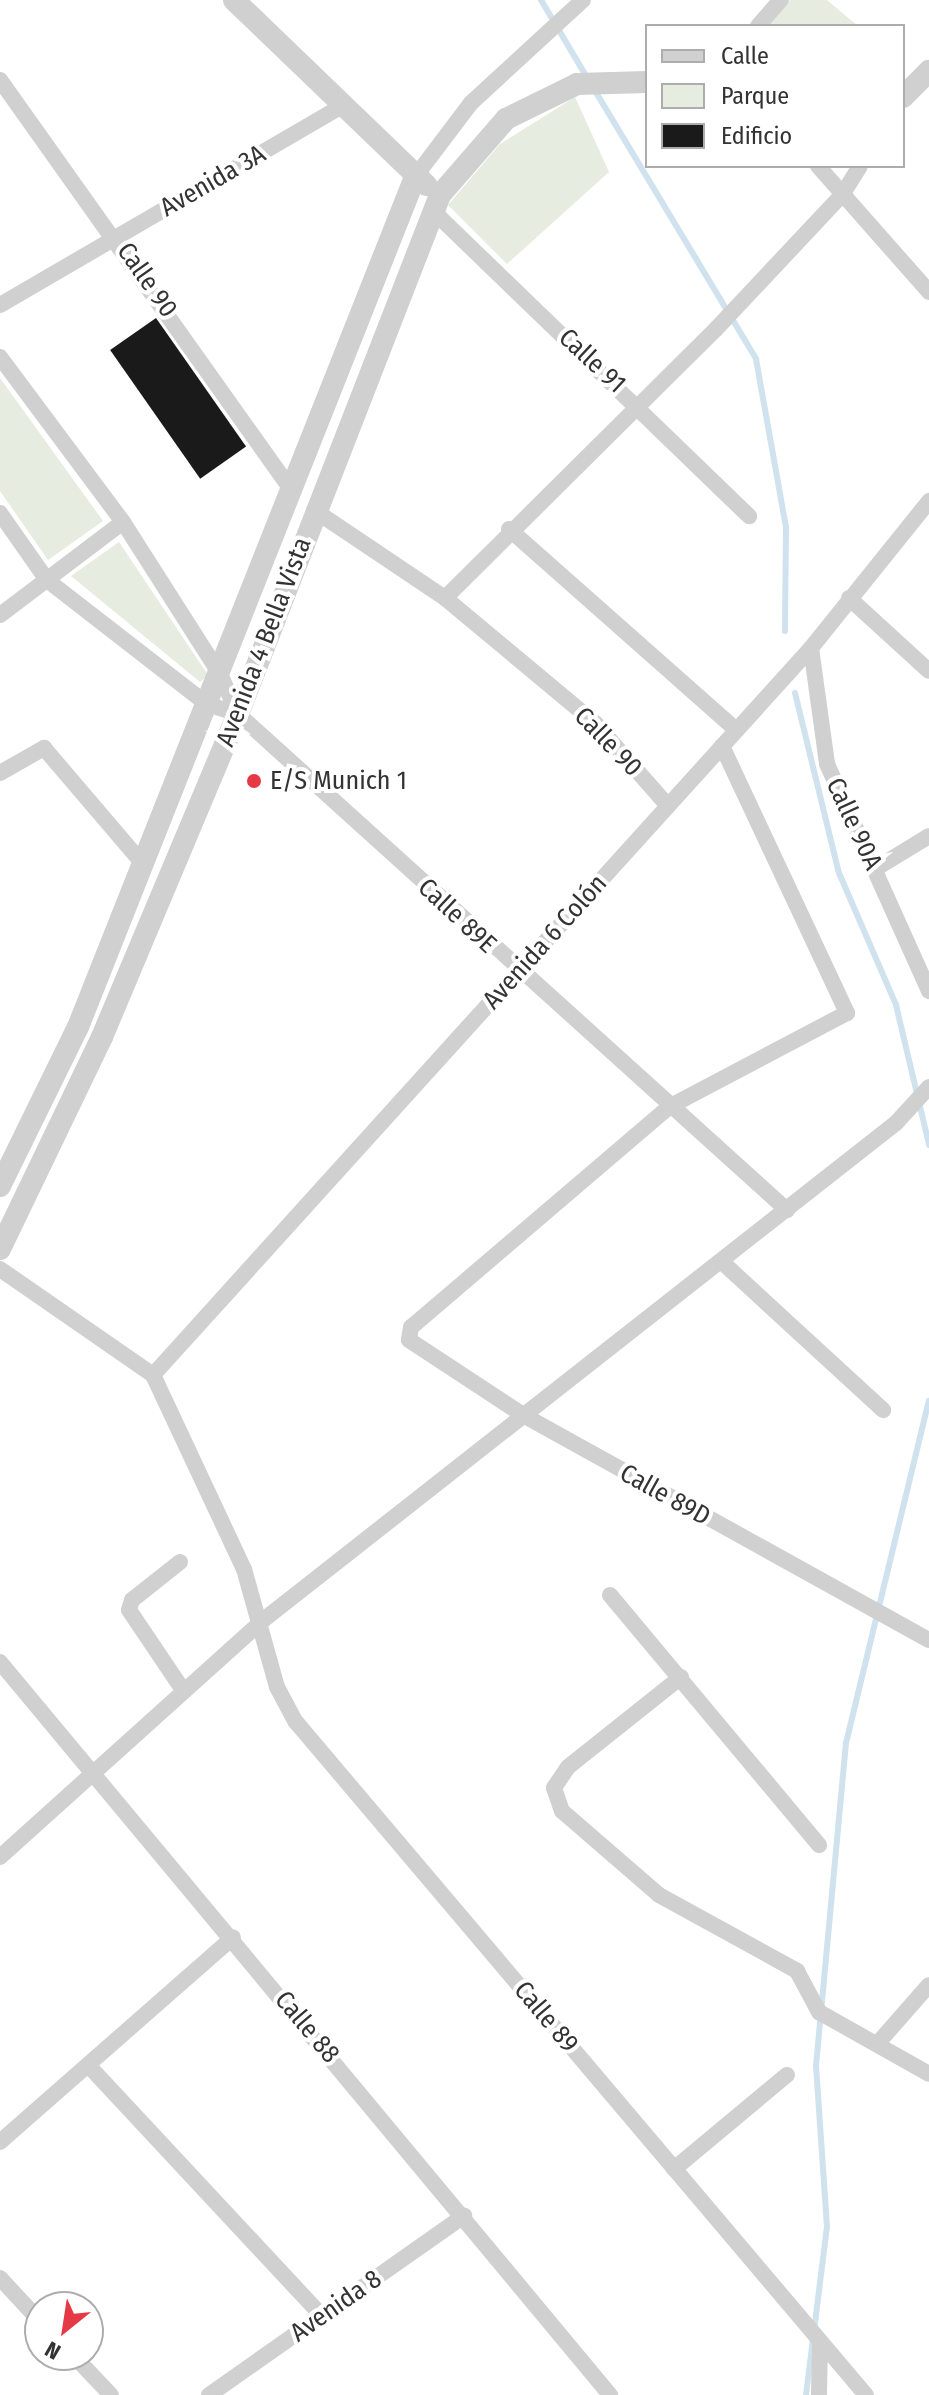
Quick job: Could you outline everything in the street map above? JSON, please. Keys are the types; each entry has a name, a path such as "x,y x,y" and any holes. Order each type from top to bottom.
{"street":[{"path":"234,0 343,105 436,202"},
{"path":"415,177 456,119 532,54 583,0"},
{"path":"760,24 781,0"},
{"path":"905,95 929,71"},
{"name":"Avenida 4 Bella Vista","path":"0,1249 102,1037 238,714 314,510 436,202 479,141 506,119 577,84 638,79"},
{"name":"Calle 90","path":"0,80 118,237 288,485"},
{"name":"Avenida 3A","path":"0,305 343,105"},
{"path":"820,168 929,292"},
{"path":"445,598 509,529 641,407 716,329 745,293 842,195 859,168"},
{"name":"Avenida 4 Bella Vista","path":"0,1186 78,1027 220,674 288,485 415,177"},
{"name":"Calle 91","path":"436,202 749,516"},
{"path":"0,357 123,522 220,674 238,714"},
{"name":"Avenida 6 Colón","path":"153,1375 811,648 929,501"},
{"name":"Calle 90","path":"314,510 445,598 596,724 668,806"},
{"path":"0,513 47,580 207,704 238,714"},
{"path":"0,615 123,522"},
{"path":"509,529 735,729"},
{"path":"849,598 929,671"},
{"name":"Calle 90A","path":"811,648 827,764 929,991"},
{"name":"Calle 89E","path":"238,714 518,971 787,1210"},
{"path":"669,1107 847,1013 722,746"},
{"path":"0,773 28,761 44,748 143,864"},
{"path":"875,869 929,836"},
{"path":"0,1857 90,1771 262,1621 896,1123 929,1087"},
{"name":"Calle 89D","path":"669,1107 411,1327 409,1340 523,1415 929,1640"},
{"path":"722,1262 883,1410"},
{"path":"0,1269 153,1375"},
{"name":"Calle 89","path":"153,1375 262,1621 277,1687 296,1722 866,2395"},
{"path":"180,1562 132,1600 129,1610 183,1690"},
{"path":"610,1595 819,1845"},
{"name":"Calle 88","path":"0,1662 233,1937 610,2395"},
{"path":"681,1677 568,1767 555,1800 659,1895 797,1971 830,2019 929,2074"},
{"path":"0,2142 233,1937"},
{"path":"878,2043 929,1985"},
{"path":"88,2065 322,2316"},
{"path":"674,2169 787,2075"},
{"name":"Avenida 8","path":"209,2395 464,2216"},
{"path":"0,2278 24,2304"},
{"path":"819,2395 820,2344"},
{"path":"88,2371 111,2395"}],"green space":[{"path":"790,0 827,0 856,24 770,24"},
{"path":"575,97 609,172 507,264 448,205 500,144"},
{"path":"0,378 103,521 48,560 0,491"},
{"path":"119,542 208,675 200,682 71,576"}],"building":[{"path":"156,318 246,447 200,479 110,350"}],"waterway":[{"path":"541,0 588,79"},
{"path":"594,89 756,359 786,527 785,631"},
{"path":"795,693 839,873 896,1005 929,1145"},
{"path":"806,2395 827,2227 816,2066 846,1743 929,1401"}],"place":[{"name":"E/S Munich 1","path":"254,781"}]}
